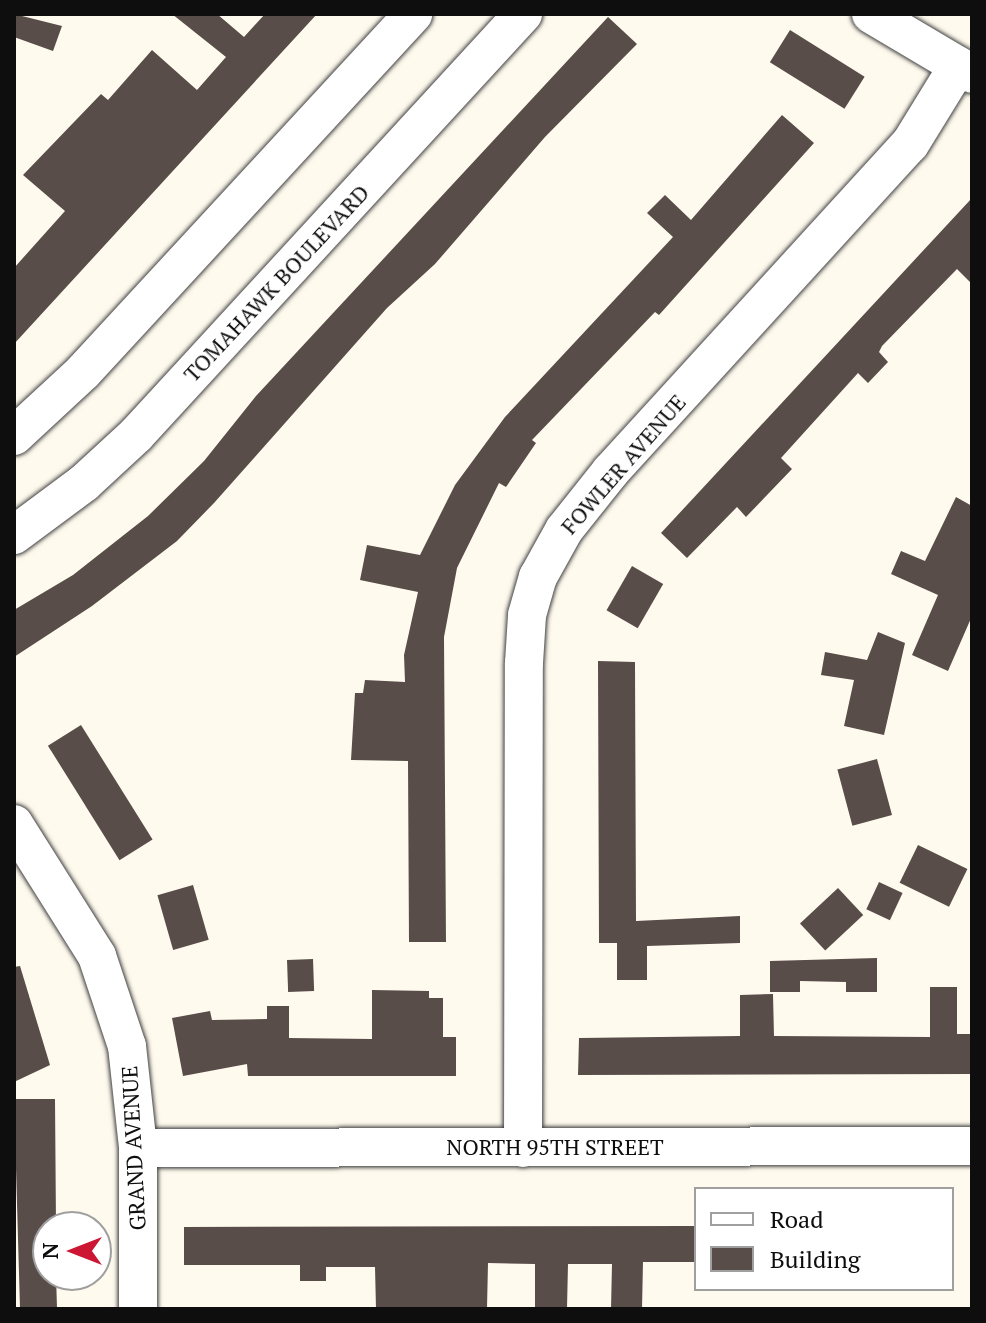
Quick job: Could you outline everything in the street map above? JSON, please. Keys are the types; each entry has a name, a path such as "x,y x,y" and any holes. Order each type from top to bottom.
{"street":[{"path":"14,436 83,372 413,14"},
{"name":"TOMAHAWK BOULEVARD","path":"14,535 84,483 136,435 523,14"},
{"path":"871,14 965,70"},
{"name":"FOWLER AVENUE","path":"523,1148 524,663 527,615 538,577 564,530 611,471 910,144 965,70"},
{"name":"GRAND AVENUE","path":"14,824 77,920 115,1000 127,1046 138,1148 138,1309"},
{"name":"NORTH 95TH STREET","path":"138,1148 972,1146"}],"building":[{"path":"14,14 62,26 53,51 14,37"},
{"path":"172,14 217,14 244,37 265,14 317,14 14,344 14,268 65,211 23,175 101,94 108,100 152,50 197,90 226,57"},
{"path":"608,17 637,44 545,137 435,264 387,308 214,503 177,541 92,606 14,657 14,610 73,575 148,516 204,461 256,396"},
{"path":"790,30 865,77 844,109 770,62"},
{"path":"782,115 814,143 659,315 655,312 532,440 536,443 506,487 499,483 457,568 444,637 446,942 409,942 408,761 351,760 355,693 363,693 365,680 405,682 404,655 418,592 360,580 367,545 420,555 455,485 505,417 673,237 647,213 665,195 691,220"},
{"path":"972,198 972,284 957,269 882,346 879,352 888,362 868,383 858,373 781,458 792,469 746,517 737,507 687,558 661,533"},
{"path":"956,497 972,506 972,616 948,671 912,655 938,595 891,574 901,551 925,561"},
{"path":"632,566 663,584 638,628 606,610"},
{"path":"878,632 905,643 884,735 844,726 854,680 821,675 825,652 867,660"},
{"path":"598,661 635,662 636,921 740,916 740,943 647,946 647,980 617,980 617,943 599,943"},
{"path":"81,725 153,839 119,860 48,746"},
{"path":"877,759 892,815 852,826 837,770"},
{"path":"918,845 967,869 949,907 900,883"},
{"path":"879,882 903,893 890,920 866,909"},
{"path":"193,885 209,940 173,950 157,895"},
{"path":"838,888 863,915 825,951 800,923"},
{"path":"877,958 877,992 846,992 846,982 800,981 800,992 770,992 770,961"},
{"path":"313,959 314,991 288,992 287,960"},
{"path":"20,966 50,1065 14,1082 14,967"},
{"path":"930,987 957,987 957,1034 972,1034 972,1074 578,1075 579,1038 740,1036 740,995 773,994 774,1036 930,1037"},
{"path":"372,990 429,991 429,998 443,998 443,1037 456,1037 456,1076 248,1076 247,1064 183,1076 172,1018 210,1011 212,1020 267,1019 267,1006 289,1006 289,1038 372,1039"},
{"path":"14,1099 55,1099 56,1211 32,1211 32,1291 56,1291 57,1308 20,1308"},
{"path":"694,1226 694,1262 643,1262 642,1309 611,1309 612,1264 568,1264 567,1309 535,1309 535,1264 488,1263 487,1309 376,1309 375,1267 326,1267 326,1281 300,1281 300,1265 184,1265 184,1227"}]}
